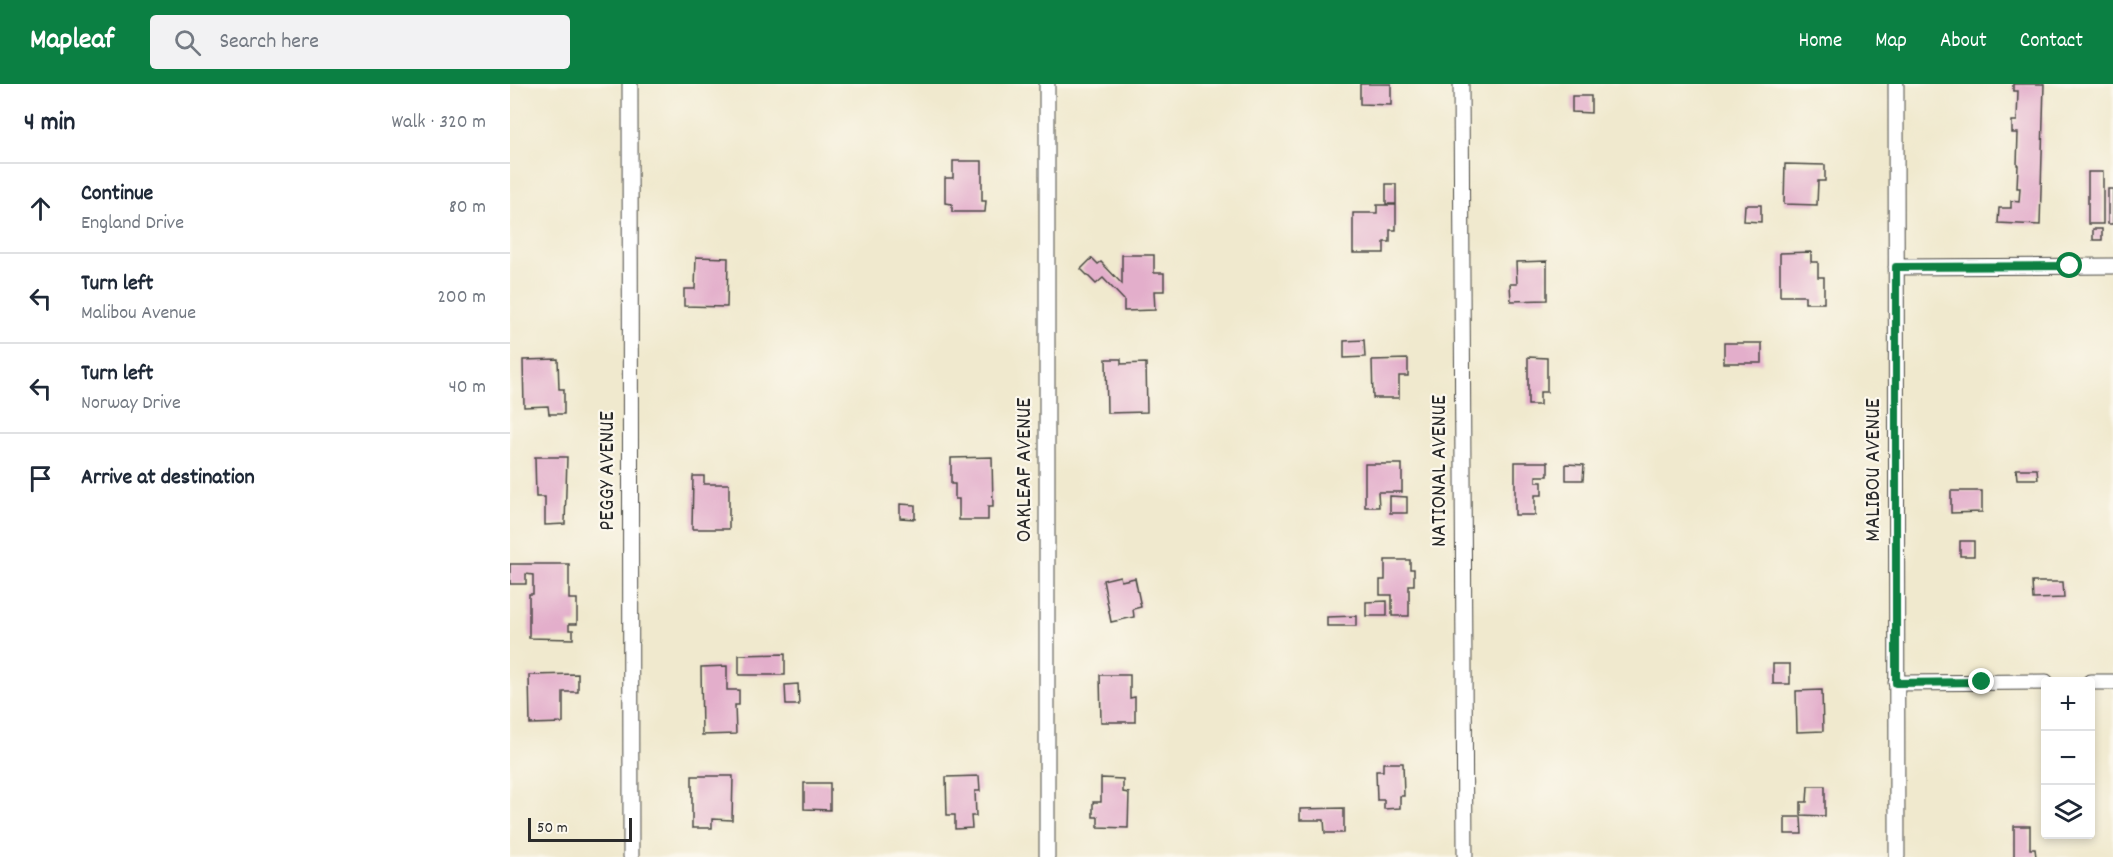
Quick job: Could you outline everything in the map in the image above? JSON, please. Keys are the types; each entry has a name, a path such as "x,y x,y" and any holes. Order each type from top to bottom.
{"street":[{"name":"PEGGY AVENUE","path":"630,84 631,857"},
{"name":"OAKLEAF AVENUE","path":"1047,84 1047,857"},
{"name":"NATIONAL AVENUE","path":"1461,84 1465,857"},
{"name":"MALIBOU AVENUE","path":"1896,84 1897,857"},
{"path":"1896,267 2113,266"},
{"path":"1896,683 2041,682"},
{"path":"2095,682 2113,682"}],"building":[{"path":"1360,84 1391,84 1391,105 1360,104"},
{"path":"2013,84 2044,84 2040,225 1998,223 1999,208 2011,208 2011,201 2019,202 2018,133 2012,133 2012,121 2017,121 2018,91 2013,91"},
{"path":"1572,96 1591,96 1591,113 1572,112"},
{"path":"953,161 982,161 982,201 986,201 985,212 952,212 952,204 945,203 945,178 953,178"},
{"path":"1785,164 1825,165 1825,181 1818,181 1817,205 1784,204"},
{"path":"2088,172 2103,172 2103,224 2088,224"},
{"path":"1386,184 1396,184 1396,204 1386,204"},
{"path":"2108,189 2113,189 2113,224 2108,224"},
{"path":"1377,205 1396,205 1396,230 1390,230 1390,242 1384,242 1384,253 1353,253 1353,213 1377,213"},
{"path":"1745,205 1761,205 1761,222 1744,221"},
{"path":"2093,229 2102,229 2102,240 2093,240"},
{"path":"1811,252 1811,262 1818,262 1818,277 1824,277 1824,303 1805,303 1805,296 1780,296 1780,253"},
{"path":"1122,255 1154,255 1154,273 1164,273 1164,291 1154,291 1155,310 1124,311 1124,300 1103,278 1096,284 1081,269 1092,258 1098,264 1101,262 1122,284"},
{"path":"696,257 728,258 727,307 684,306 684,289 695,289"},
{"path":"1547,261 1547,300 1511,301 1510,284 1517,284 1516,262"},
{"path":"1364,340 1365,357 1344,358 1344,341"},
{"path":"1724,343 1762,343 1762,363 1724,363"},
{"path":"1528,357 1547,358 1547,392 1540,392 1540,405 1528,405"},
{"path":"558,359 559,389 564,389 564,414 549,414 548,406 524,407 523,360"},
{"path":"1106,359 1121,359 1121,364 1146,363 1147,412 1107,413"},
{"path":"1408,359 1408,376 1399,376 1399,398 1373,398 1372,360"},
{"path":"535,457 567,457 565,524 545,525 545,497 536,497"},
{"path":"992,457 993,507 988,507 988,520 959,520 959,499 955,499 955,484 951,484 951,458"},
{"path":"1515,462 1548,462 1548,476 1536,476 1536,482 1542,482 1542,495 1535,495 1535,515 1515,515"},
{"path":"1365,464 1402,464 1402,492 1378,492 1379,507 1365,507"},
{"path":"1566,464 1584,465 1583,480 1566,480"},
{"path":"2016,469 2037,469 2038,479 2017,479"},
{"path":"693,476 704,476 704,484 729,484 729,529 692,529"},
{"path":"1951,491 1982,491 1982,512 1951,513"},
{"path":"1390,496 1407,497 1407,513 1390,513"},
{"path":"900,504 915,505 915,519 900,518"},
{"path":"1960,541 1974,541 1974,556 1960,556"},
{"path":"1385,560 1410,560 1410,569 1414,569 1414,585 1409,585 1409,616 1392,616 1392,595 1380,595 1380,580 1385,580"},
{"path":"510,564 569,564 569,599 577,599 577,624 569,624 569,630 573,630 573,639 529,638 529,594 533,594 533,575 526,574 526,584 510,584"},
{"path":"1120,576 1121,581 1135,578 1141,607 1133,609 1134,617 1111,622 1103,580"},
{"path":"2032,582 2063,582 2064,598 2033,599"},
{"path":"1387,601 1387,616 1366,616 1366,602"},
{"path":"1356,616 1356,626 1327,626 1327,617"},
{"path":"785,654 785,675 739,675 739,655"},
{"path":"1773,664 1790,664 1790,684 1773,684"},
{"path":"727,666 727,690 739,690 739,705 735,705 736,734 702,735 701,667"},
{"path":"578,674 578,692 563,692 563,723 530,724 529,675"},
{"path":"1100,675 1130,675 1130,698 1135,697 1135,722 1101,722"},
{"path":"798,684 799,705 786,705 785,685"},
{"path":"1822,690 1823,731 1797,732 1796,691"},
{"path":"1383,763 1403,763 1404,796 1400,796 1400,808 1384,809 1384,800 1377,800 1376,771 1383,771"},
{"path":"692,776 733,776 732,820 712,819 712,828 692,828"},
{"path":"979,776 980,791 975,791 976,816 971,816 972,828 955,829 955,815 947,815 946,777"},
{"path":"1101,778 1123,779 1123,792 1129,793 1128,828 1098,827 1098,817 1093,817 1093,802 1101,802"},
{"path":"804,783 830,783 830,810 804,809"},
{"path":"1808,786 1825,786 1825,816 1801,815 1801,802 1807,802"},
{"path":"1344,808 1344,833 1325,833 1324,820 1300,820 1300,809"},
{"path":"1785,817 1801,817 1802,834 1785,834"},
{"path":"2014,826 2030,826 2030,849 2035,849 2036,857 2014,857"}],"route":[{"path":"1982,682 1896,683 1896,267 2070,266"}]}
